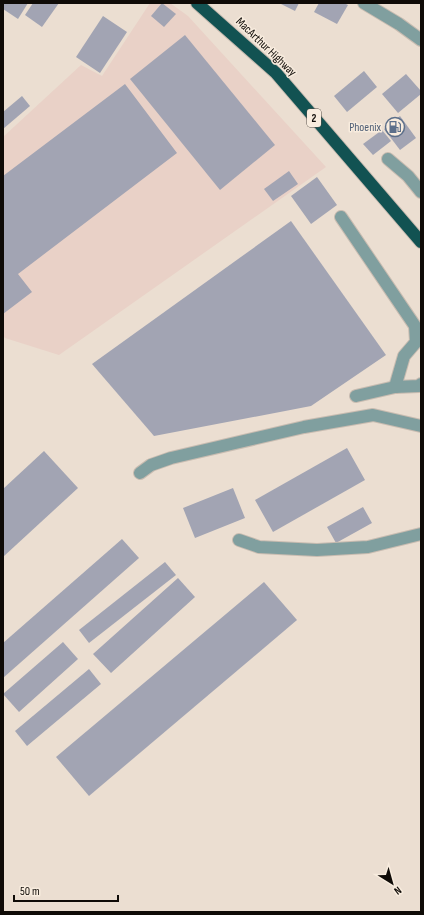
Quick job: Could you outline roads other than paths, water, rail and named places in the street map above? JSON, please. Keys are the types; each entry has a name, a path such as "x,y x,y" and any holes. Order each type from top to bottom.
{"highway":[{"name":"MacArthur Highway","path":"197,3 276,73 421,242"}],"street":[{"path":"364,3 399,24 421,40"},
{"path":"388,159 408,176 421,192"},
{"path":"341,217 415,326 416,342 404,356 395,387"},
{"path":"356,396 395,387 419,386 421,384"},
{"path":"140,473 151,465 172,458 304,427 359,417 372,415 421,426"},
{"path":"239,540 259,547 317,550 368,547 421,534"}],"place":[{"name":"Phoenix","path":"395,127"}]}
